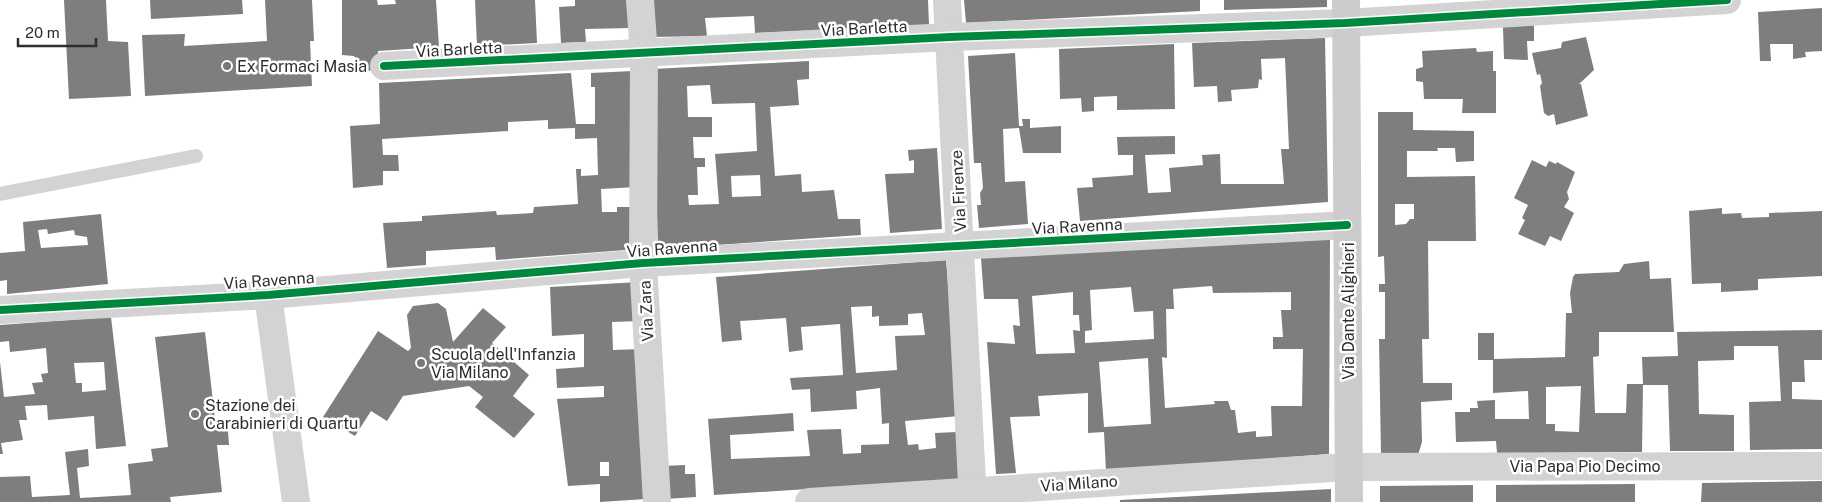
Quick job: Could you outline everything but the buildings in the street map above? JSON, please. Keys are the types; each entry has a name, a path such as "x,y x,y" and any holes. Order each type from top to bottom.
{"street":[{"name":"Via Zara","path":"640,0 644,55 644,263 658,502"},
{"name":"Via Firenze","path":"947,0 973,496"},
{"name":"Via Barletta","path":"384,66 644,55 1345,11 1727,0"},
{"name":"Via Dante Alighieri","path":"1345,11 1349,502"},
{"name":"Via Ravenna","path":"0,310 268,295 644,263 1347,225"},
{"path":"268,295 296,502"},
{"name":"Via Papa Pio Decimo","path":"1348,467 1822,466"},
{"name":"Via Milano","path":"809,502 973,496 1348,467"}],"lane":[{"path":"0,194 196,156"}],"cycle path":[{"path":"384,66 950,37 1345,23 1727,0"},
{"path":"0,310 268,295 643,263 1347,225"}],"place":[{"name":"Ex Formaci Masia","path":"227,66"},
{"name":"Scuola dell'Infanzia Via Milano","path":"421,363"},
{"name":"Stazione dei Carabinieri di Quartu","path":"195,414"}]}
